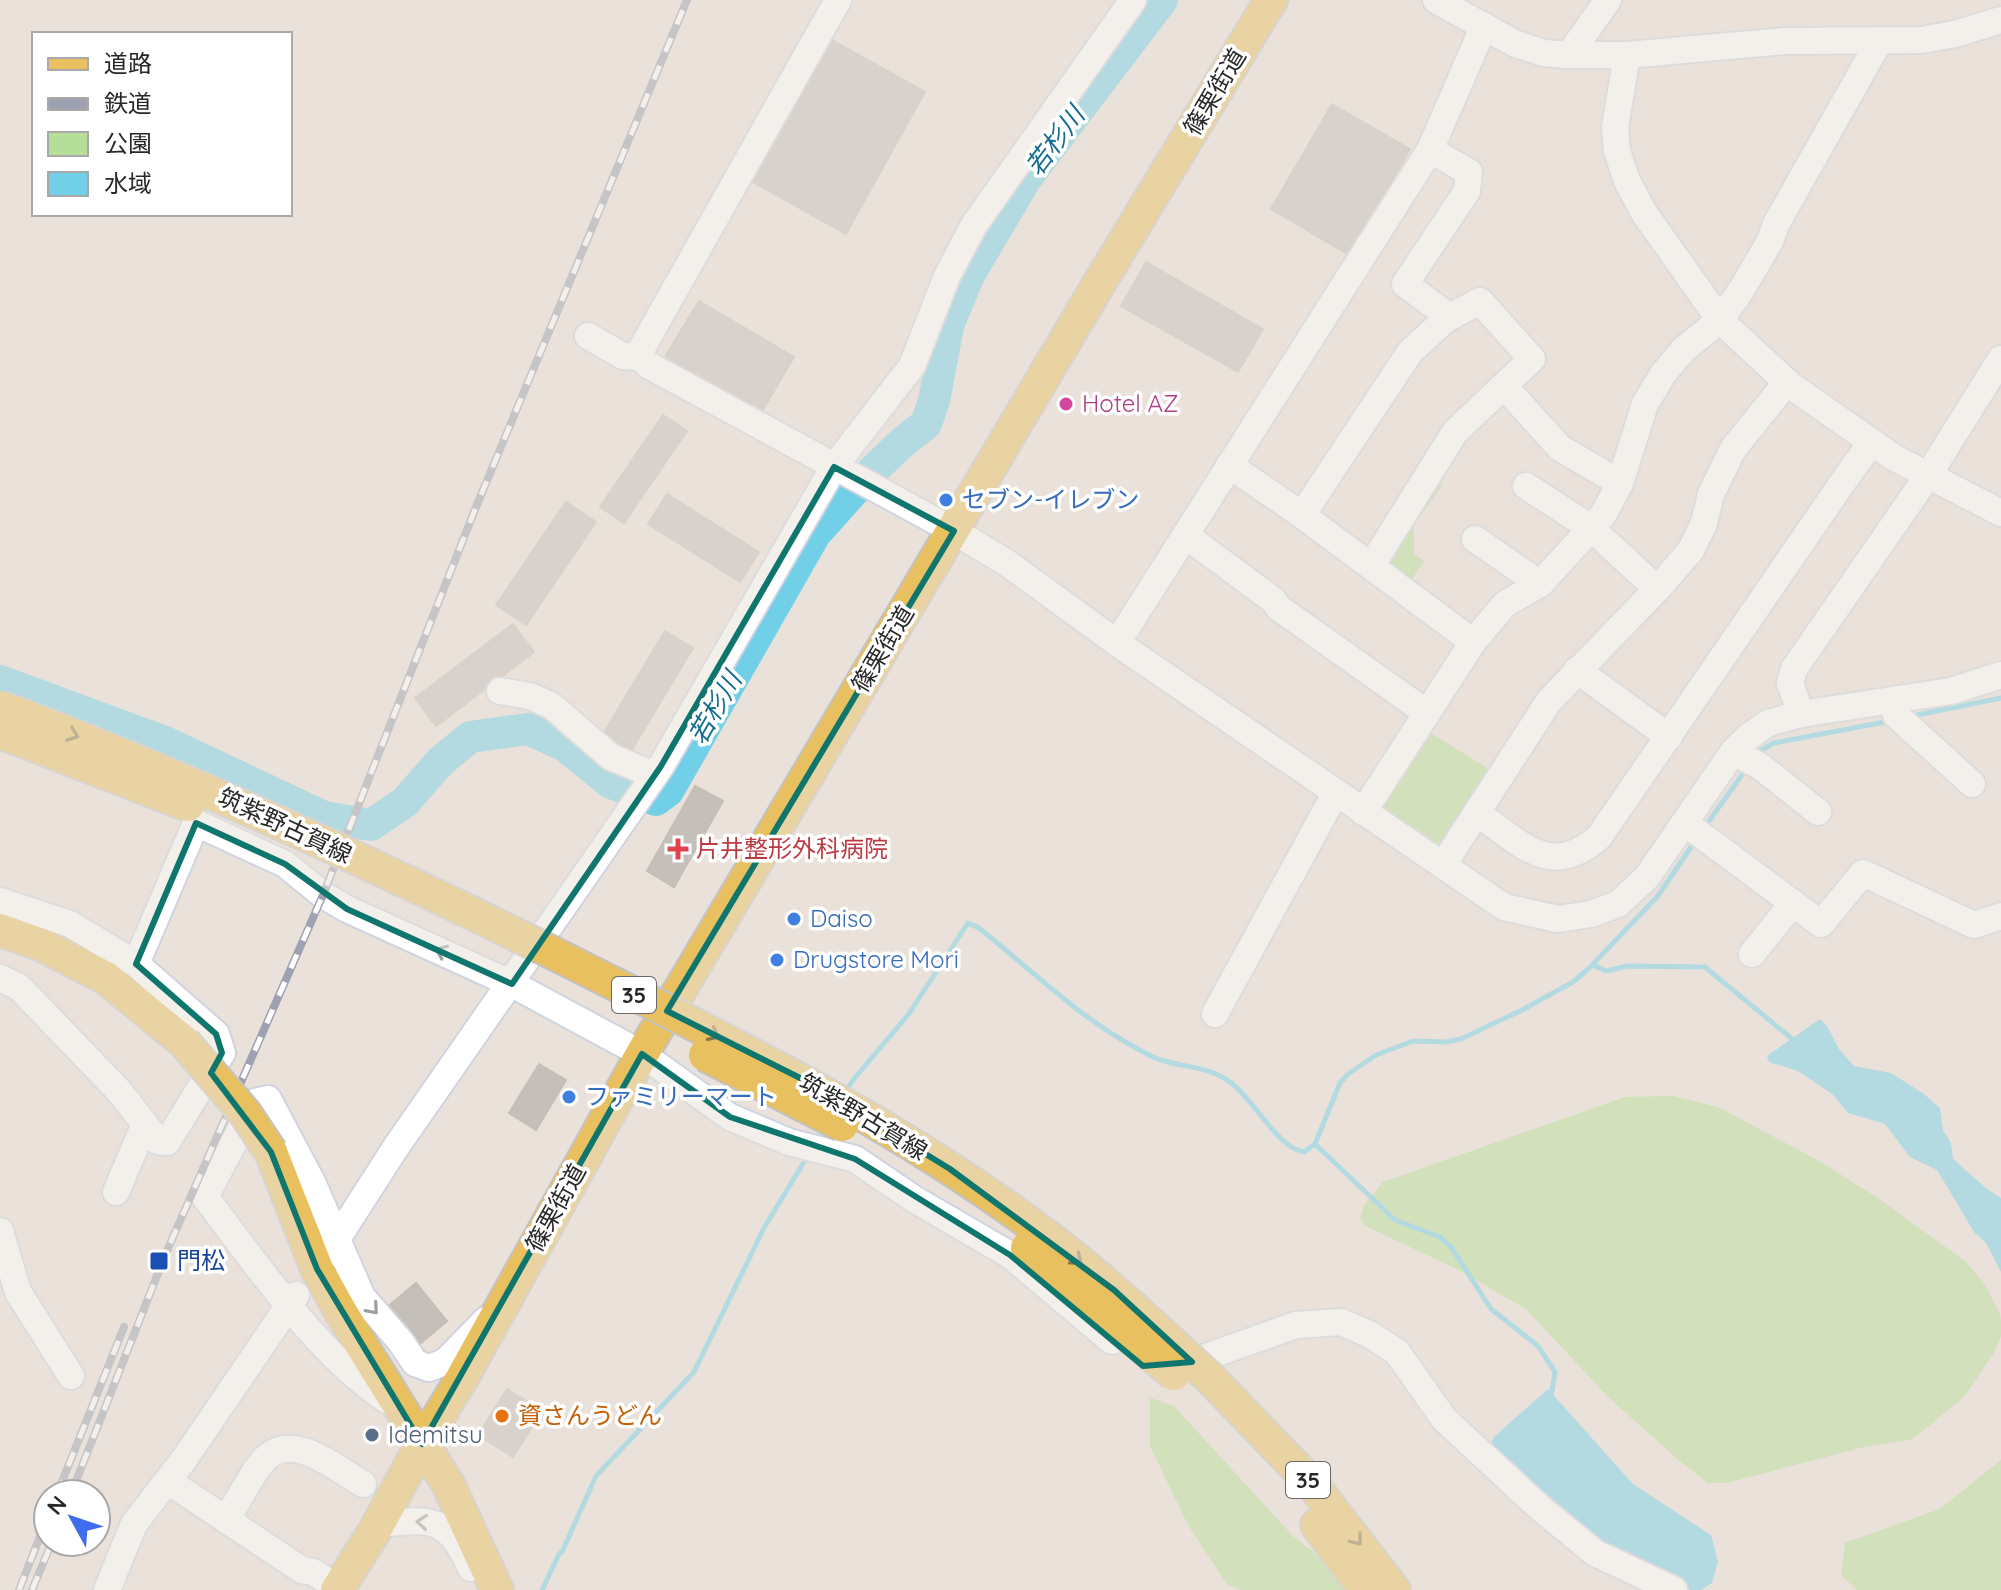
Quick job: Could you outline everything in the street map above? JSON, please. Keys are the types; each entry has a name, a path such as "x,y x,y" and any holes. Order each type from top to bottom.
{"main road":[{"name":"篠栗街道","path":"338,1589 504,1303 642,1054 1271,0"},
{"name":"筑紫野古賀線","path":"0,707 109,748 250,809 478,916 810,1083 924,1152 1037,1228 1114,1290 1204,1387 1295,1497 1366,1590"},
{"name":"筑紫野古賀線","path":"0,732 239,825 466,933 863,1136 940,1184 1024,1245 1204,1387 1312,1484 1394,1590"},
{"path":"0,930 42,945 106,978 184,1042 245,1113 271,1152 306,1245 342,1314 448,1484 497,1590"}],"street":[{"path":"641,357 643,346 838,0"},
{"path":"331,1248 396,1147 512,984 654,775 834,467 912,366 947,276 974,225 1133,0"},
{"path":"1436,0 1516,44 1544,53 1569,55 1627,55 1785,41 1921,40 1955,34 2001,20"},
{"path":"1569,55 1608,0"},
{"path":"1117,643 1430,150 1484,26"},
{"path":"1363,812 1473,642 1505,604 1540,584 1608,507 1620,483 1645,404 1663,374 1683,350 1720,320 1742,289 1880,40"},
{"path":"1627,55 1615,127 1617,151 1627,181 1644,213 1720,320 1787,382 1893,457 2001,513"},
{"path":"1430,150 1469,172 1467,191 1405,284 1440,310 1446,319"},
{"path":"1302,515 1410,352 1446,319 1480,301 1532,359 1455,432 1371,566"},
{"path":"588,336 623,356 641,357 648,365 954,531 1007,563 1335,794 1504,907 1558,919 1591,914 1618,904 1647,877 1733,752 1768,723 1801,714 1951,691 2001,675"},
{"path":"1801,714 1790,683 1794,669 1929,474 2001,359"},
{"path":"1443,865 1549,701 1691,550 1704,523 1711,494 1733,449 1787,382"},
{"path":"1504,386 1560,448 1620,483"},
{"path":"1477,813 1536,853 1554,858 1572,855 1599,837 1872,442"},
{"path":"1229,465 1473,642"},
{"path":"1526,486 1591,528 1657,589"},
{"path":"1185,535 1273,600 1279,608 1427,713"},
{"path":"1475,539 1540,584"},
{"path":"1577,670 1669,737"},
{"path":"500,691 530,696 552,706 611,757 654,775"},
{"path":"1892,700 1896,715 1972,784"},
{"path":"1733,752 1760,766 1818,812"},
{"path":"1215,1014 1335,794"},
{"path":"136,964 196,823 285,864 323,895 347,909 512,984 642,1054 730,1117 789,1142 855,1159 914,1199 1010,1255 1143,1366 1179,1367 1296,1325 1341,1322 1369,1334 1397,1352 1444,1419 1539,1507 1595,1553 1674,1590"},
{"path":"1685,823 1821,924 1863,873 1974,925 2001,916"},
{"path":"0,901 70,924 136,964 216,1034 222,1053 167,1142 158,1141 93,1062 19,987 0,978"},
{"path":"1752,954 1793,903"},
{"path":"400,1408 373,1392 205,1197 255,1102 268,1099 312,1182 331,1248 362,1297 415,1363"},
{"path":"116,1192 145,1124"},
{"path":"0,1231 18,1292 71,1376"},
{"path":"107,1590 134,1524 168,1481 292,1300"},
{"path":"342,1314 380,1347 398,1358 429,1368 445,1362 504,1303"},
{"path":"226,1520 265,1459 275,1451 296,1449 363,1484"},
{"path":"168,1481 302,1570 313,1572 338,1589"},
{"path":"378,1524 433,1522 449,1531 487,1590"}],"highlighted area":[{"path":"834,467 954,531 667,1011 810,1083 950,1169 1114,1290 1192,1362 1143,1366 1010,1255 855,1159 730,1117 642,1054 422,1444 317,1269 271,1152 211,1073 222,1053 216,1034 136,964 196,823 285,864 347,909 512,984 661,766"}],"green space":[{"path":"1432,478 1443,484 1414,525 1414,554 1424,561 1410,582 1382,561"},
{"path":"1428,731 1495,773 1445,850 1380,808"},
{"path":"1673,1096 1718,1107 1821,1162 1881,1200 1966,1262 1984,1283 2000,1314 2001,1336 1995,1351 1965,1396 1913,1439 1864,1447 1727,1483 1708,1483 1609,1398 1526,1309 1457,1269 1365,1226 1360,1219 1364,1205 1383,1182 1625,1097"},
{"path":"1150,1398 1173,1405 1293,1536 1362,1590 1241,1590 1227,1584 1188,1525 1150,1446"},
{"path":"2001,1460 2001,1590 1857,1590 1841,1575 1845,1543 1940,1509"}],"water":[{"path":"1820,1019 1854,1066 1891,1073 1940,1108 1943,1130 1951,1143 1953,1159 2001,1198 2001,1272 1986,1243 1974,1232 1937,1170 1910,1157 1885,1124 1848,1113 1832,1094 1798,1071 1769,1062 1767,1056"},
{"path":"1548,1389 1633,1484 1711,1535 1718,1562 1712,1583 1701,1590 1690,1590 1608,1551 1486,1454 1494,1437"}],"building":[{"path":"830,39 925,92 846,234 751,181"},
{"path":"1332,104 1410,149 1349,255 1271,209"},
{"path":"1146,262 1263,329 1238,372 1121,306"},
{"path":"699,301 794,357 759,416 663,360"},
{"path":"663,415 687,431 624,523 600,507"},
{"path":"667,494 759,552 740,582 648,524"},
{"path":"566,502 596,522 526,625 496,605"},
{"path":"513,624 534,652 436,726 415,698"},
{"path":"665,631 693,648 631,751 603,734"},
{"path":"695,786 723,801 674,887 647,871"},
{"path":"539,1064 566,1080 536,1130 509,1113"},
{"path":"416,1283 447,1321 416,1347 385,1309"},
{"path":"507,1389 542,1411 513,1457 478,1435"}],"waterway":[{"name":"若杉川","path":"0,681 165,742 324,817 371,825 405,802 440,762 470,737 528,729 565,746 611,783 656,800 668,791 815,534 867,476 926,424 934,401 948,326 969,275 1025,180 1162,0"},
{"path":"1912,716 2001,698"},
{"path":"1755,757 1774,743 1890,721"},
{"path":"1704,828 1747,768"},
{"path":"1593,964 1657,897 1696,840"},
{"path":"845,1093 908,1015 968,923 979,928 1109,1032 1157,1059 1205,1070 1230,1082 1284,1142 1304,1152 1315,1144 1340,1083 1376,1055 1413,1041 1461,1039 1573,982 1593,965 1606,971 1628,966 1705,967 1797,1043"},
{"path":"1315,1144 1395,1220 1440,1237 1451,1247 1491,1309 1538,1346 1555,1372 1551,1397"},
{"path":"542,1590 596,1476 694,1372 764,1228 807,1157"}],"railway":[{"path":"77,1478 166,1253 323,895 476,507 687,0"},
{"path":"63,1478 124,1327"},
{"path":"19,1590 32,1557"},
{"path":"32,1590 45,1558"}],"place":[{"name":"Hotel AZ","path":"1066,404"},
{"name":"セブン-イレブン","path":"946,500"},
{"name":"片井整形外科病院","path":"678,849"},
{"name":"Daiso","path":"794,919"},
{"name":"Drugstore Mori","path":"777,960"},
{"name":"ファミリーマート","path":"569,1097"},
{"name":"門松","path":"159,1261"},
{"name":"資さんうどん","path":"502,1416"},
{"name":"Idemitsu","path":"372,1435"}]}
